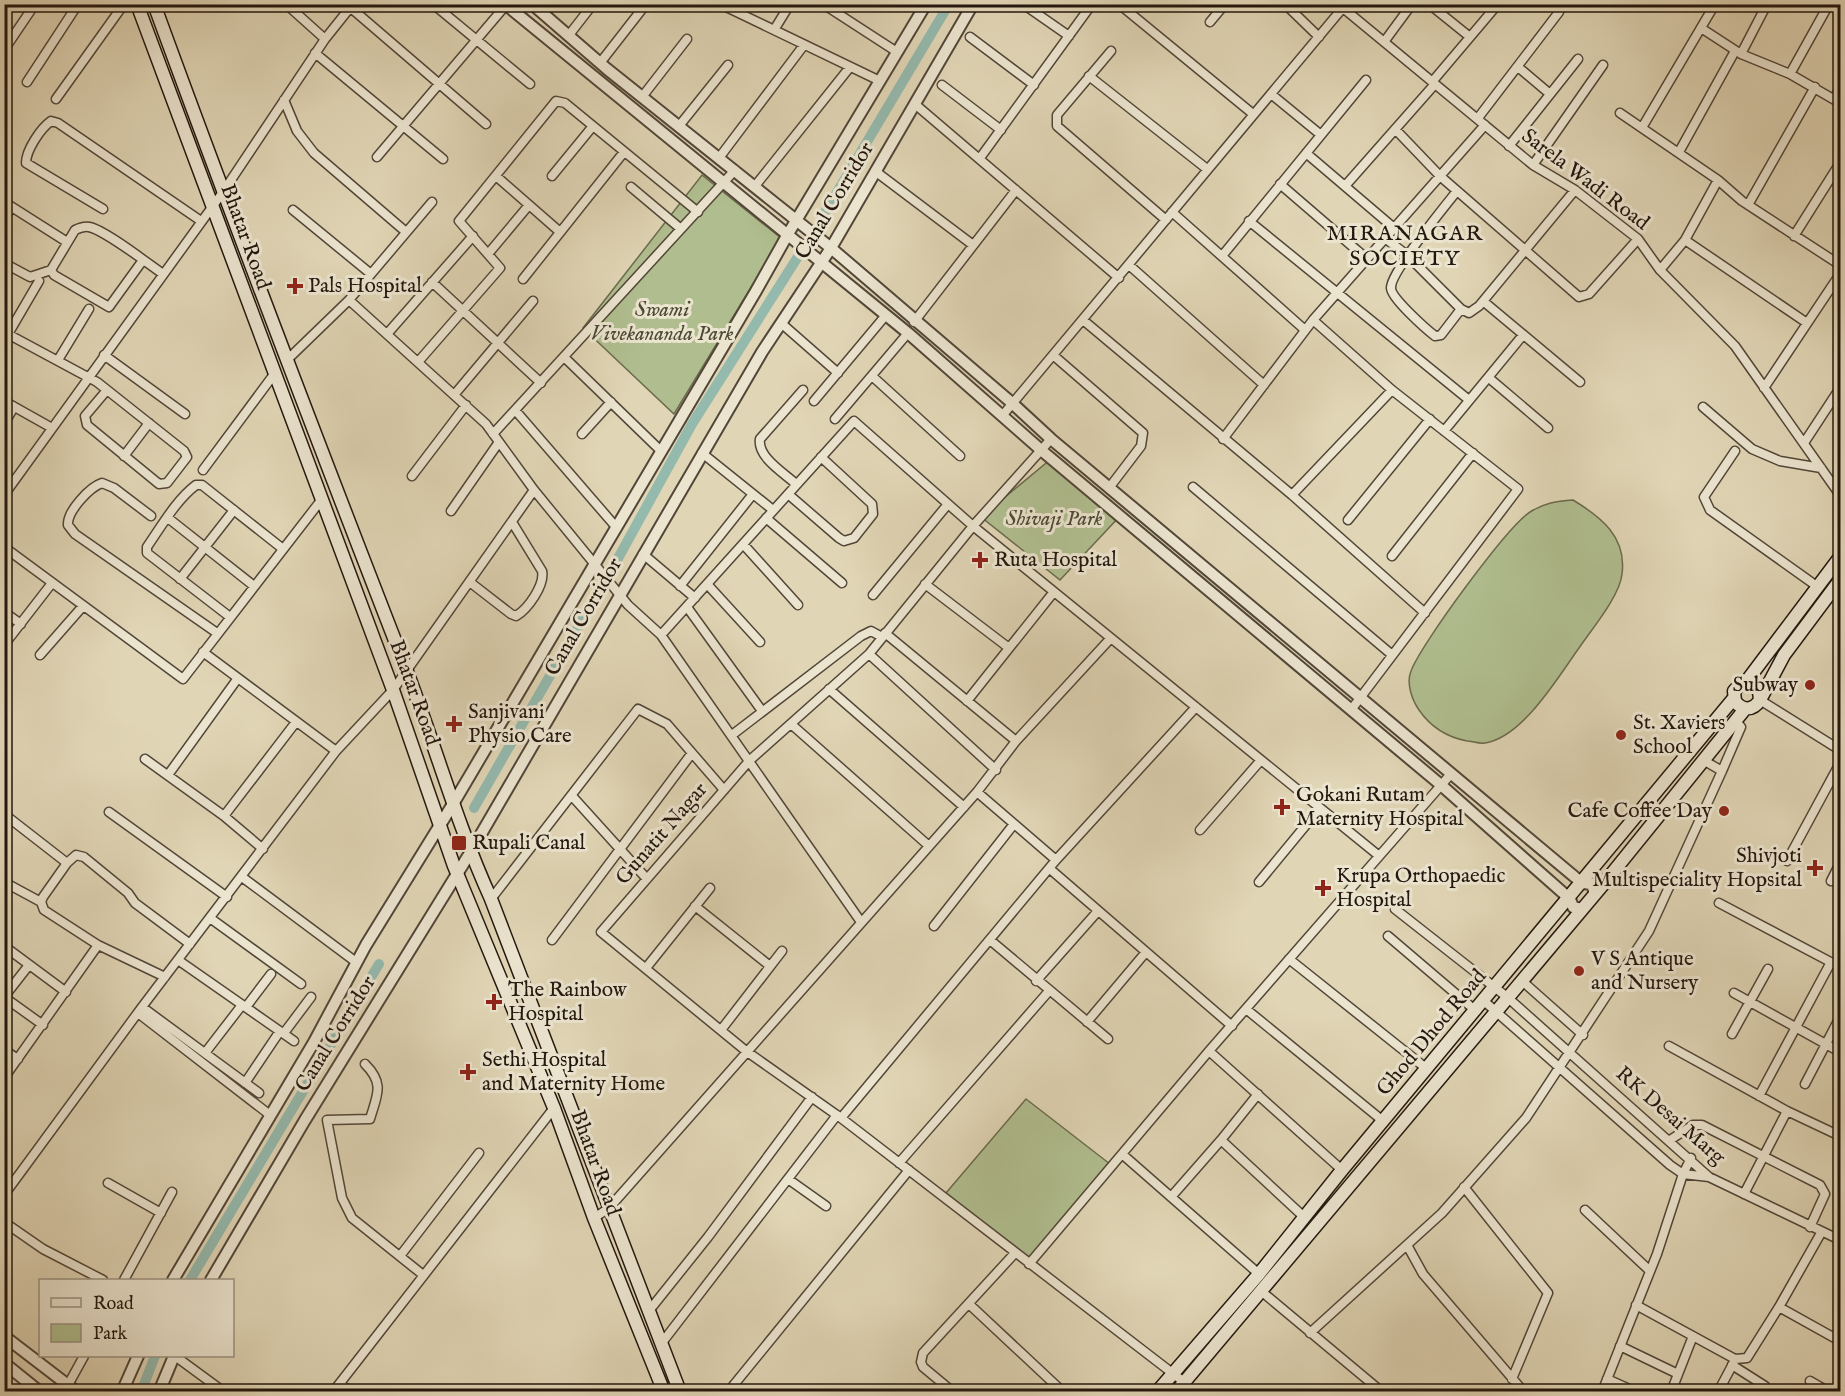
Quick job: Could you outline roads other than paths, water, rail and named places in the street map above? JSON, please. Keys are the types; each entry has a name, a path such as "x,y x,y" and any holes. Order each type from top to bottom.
{"main road":[{"name":"Bhatar Road","path":"137,4 393,690 457,874 554,1108 594,1218 664,1392"},
{"path":"154,4 223,192 407,670 470,853 491,899 680,1392"},
{"path":"1760,699 1757,687 1746,682 1840,557"},
{"path":"1176,1392 1495,1010 1595,894 1745,709 1754,707 1784,655 1840,580"},
{"name":"Ghod Dhod Road","path":"1157,1392 1259,1274 1342,1170 1570,899 1734,698 1736,687 1746,682"},
{"path":"1734,698 1737,704 1745,709"}],"street":[{"path":"4,50 35,4"},
{"path":"27,82 78,4"},
{"path":"56,99 124,4"},
{"path":"286,4 324,39"},
{"path":"433,4 530,84"},
{"path":"532,4 600,63 831,248 1051,439 1450,775 1582,883 1592,884 1595,894"},
{"path":"569,35 593,4"},
{"path":"600,63 646,4"},
{"path":"720,4 880,81"},
{"path":"774,30 790,4"},
{"path":"823,4 897,52"},
{"path":"174,1279 314,1042 356,962 453,804 796,219 926,4"},
{"name":"Canal Corridor","path":"212,1279 305,1120 470,853 702,453 781,323 831,248 916,105 972,4"},
{"path":"1023,4 1069,36"},
{"path":"980,158 1092,4"},
{"path":"1119,4 1254,114"},
{"path":"1210,22 1225,4"},
{"path":"1285,4 1319,37"},
{"path":"1384,42 1412,4"},
{"path":"1429,4 1470,37"},
{"path":"1345,186 1498,4"},
{"path":"1643,126 1715,4"},
{"path":"1679,152 1767,4"},
{"path":"1790,74 1829,4"},
{"path":"377,157 506,5 908,333 1041,450 1441,785 1570,899 1573,907 1582,909"},
{"path":"4,495 223,192 324,39 352,6 486,124"},
{"path":"1002,416 1344,6"},
{"name":"Sarela Wadi Road","path":"1344,6 1509,146 1533,165 1575,190 1638,239 1660,270 1735,346 1840,495"},
{"path":"1478,118 1559,12"},
{"path":"1701,28 1738,52 1790,74 1837,101 1840,88"},
{"path":"970,37 1034,84"},
{"path":"642,97 687,39"},
{"path":"719,158 804,45"},
{"path":"1111,51 1057,115 1056,126 1166,220"},
{"path":"315,53 443,159"},
{"path":"1509,146 1578,59"},
{"path":"679,126 728,65"},
{"path":"1533,165 1604,65"},
{"path":"755,186 850,67"},
{"path":"1518,67 1550,94"},
{"path":"1089,76 1207,169"},
{"path":"1222,256 1366,80"},
{"path":"942,85 1001,130"},
{"path":"1748,205 1815,87"},
{"path":"1271,94 1321,135"},
{"path":"284,100 297,131 314,153 406,232"},
{"path":"418,362 500,268 459,221 556,101 565,103 698,212"},
{"path":"916,105 1119,278"},
{"path":"1620,113 1643,126 1718,180 1748,205 1840,265"},
{"path":"103,209 26,163 26,156 46,125 51,122 58,123 201,221"},
{"path":"1223,439 1313,320 1485,125"},
{"path":"552,176 593,126"},
{"path":"1395,129 1440,176 1524,251 1582,298 1638,239"},
{"path":"523,279 624,152"},
{"path":"1306,153 1394,228"},
{"path":"1794,236 1840,163"},
{"path":"493,434 735,171"},
{"path":"875,171 973,245"},
{"path":"495,176 560,232"},
{"path":"1660,270 1685,240 1718,180"},
{"path":"1280,184 1367,259"},
{"path":"631,187 681,229"},
{"path":"914,322 1016,190"},
{"path":"1385,238 1408,256 1461,309 1469,313 1483,301 1575,190"},
{"path":"1457,191 1391,281 1392,293 1432,334 1441,335 1461,309"},
{"path":"287,360 349,300 432,202"},
{"path":"4,219 8,204 67,242"},
{"path":"488,254 529,205"},
{"path":"293,210 371,274"},
{"path":"1172,212 1305,330"},
{"path":"1249,221 1470,400"},
{"path":"4,263 30,277 51,270 75,230 88,226 163,274"},
{"path":"387,334 473,236"},
{"path":"1685,240 1807,323"},
{"path":"51,270 54,275 110,307 143,260"},
{"path":"1129,266 1264,385"},
{"path":"1764,388 1840,274"},
{"path":"39,281 6,335 89,377 107,390 184,451 187,457 167,483 159,484 85,420 85,416 107,390"},
{"path":"432,282 541,382"},
{"path":"349,300 466,405 493,434 534,490 620,594 661,635 861,922"},
{"path":"454,395 533,301"},
{"path":"1483,301 1580,382"},
{"path":"58,360 88,309"},
{"path":"814,400 886,315"},
{"path":"1083,320 1292,495 1425,613"},
{"path":"1313,320 1392,390 1518,489 1425,613 1391,654 1351,710"},
{"path":"781,323 838,373"},
{"path":"835,419 908,333"},
{"path":"1444,431 1523,334"},
{"path":"104,355 185,414"},
{"path":"1053,355 1143,433 1141,446 1109,488"},
{"path":"564,357 661,451"},
{"path":"202,470 275,373"},
{"path":"872,376 960,456"},
{"path":"1489,378 1548,428"},
{"path":"1804,443 1840,388"},
{"path":"795,484 765,456 759,445 760,439 803,390"},
{"path":"1292,495 1392,390"},
{"path":"4,401 52,428"},
{"path":"582,434 611,402"},
{"path":"412,476 466,405"},
{"path":"4,424 14,407"},
{"path":"1703,407 1752,449 1780,461 1821,468"},
{"path":"515,410 616,527"},
{"path":"1348,520 1430,419"},
{"path":"661,635 854,421 973,526 1378,855"},
{"path":"124,456 149,423"},
{"name":"Gunatit Nagar","path":"646,968 601,932 750,760 868,654 973,526 1051,439"},
{"path":"451,511 499,442"},
{"path":"1735,452 1704,497 1710,510 1818,587"},
{"path":"702,453 773,510"},
{"path":"1392,556 1473,453"},
{"path":"788,494 839,538 844,541 854,538 873,514 872,504 821,457"},
{"path":"151,516 114,488 102,483 94,487 70,514 68,525 75,534 217,633"},
{"path":"230,617 147,553 147,547 168,518 196,485 202,485 283,549"},
{"path":"1193,487 1391,654"},
{"path":"4,1195 140,1010 336,752 393,690 471,583 534,490"},
{"path":"680,586 753,494"},
{"path":"4,547 183,679 322,499"},
{"path":"873,595 948,504"},
{"path":"180,579 234,510"},
{"path":"168,518 254,586"},
{"path":"766,518 842,583"},
{"path":"471,583 511,614 516,616 522,613 539,587 542,571 512,522"},
{"path":"743,544 798,604"},
{"path":"643,554 694,598"},
{"path":"5,644 52,583"},
{"path":"707,584 760,642"},
{"path":"925,584 1009,648"},
{"path":"967,701 1053,592"},
{"path":"40,656 83,606"},
{"path":"687,607 762,711"},
{"path":"4,612 21,624"},
{"path":"732,735 866,633 871,632 883,635 1016,741"},
{"path":"594,1218 609,1208 964,807 996,770 1016,741 1110,639"},
{"path":"203,652 336,752"},
{"path":"868,654 996,770"},
{"path":"168,775 238,678"},
{"path":"829,689 964,807"},
{"path":"1760,699 1840,750"},
{"path":"661,1344 839,1116 1056,860 1196,707"},
{"path":"491,899 638,709 667,724 724,790"},
{"path":"1310,1333 1407,1245 1464,1188 1526,1118 1571,1054 1649,931 1741,727 1736,720"},
{"path":"224,816 296,722"},
{"path":"790,724 929,846"},
{"path":"552,940 621,851 692,753"},
{"path":"145,759 224,816 263,849"},
{"path":"1200,830 1261,760"},
{"path":"1703,760 1722,771"},
{"path":"1787,861 1840,763"},
{"path":"1029,1264 1209,1051 1450,775"},
{"path":"977,792 1056,860"},
{"path":"572,796 647,879"},
{"path":"1259,882 1320,808"},
{"path":"109,812 227,897"},
{"path":"4,814 66,863"},
{"path":"934,926 1014,824"},
{"path":"41,902 66,863 76,855 84,857 128,893 135,903 190,944"},
{"path":"1831,881 1840,864"},
{"path":"1050,869 1232,1026"},
{"path":"242,877 356,962"},
{"path":"4,882 41,902 44,910 98,945 165,977"},
{"path":"710,888 646,968 746,1051 839,1116 1184,1382"},
{"path":"1719,903 1840,967"},
{"path":"695,906 770,966"},
{"name":"RK Desai Marg","path":"1395,909 1507,997 1671,1140 1709,1177 1821,1233 1840,1240"},
{"path":"1036,981 1098,911"},
{"path":"210,918 301,984"},
{"path":"1388,936 1476,1011"},
{"path":"990,940 1036,981 1108,1039"},
{"path":"4,1078 98,945"},
{"path":"4,946 66,992"},
{"path":"721,1030 782,951"},
{"path":"1087,1022 1146,952"},
{"path":"1289,959 1427,1069"},
{"path":"178,960 294,1041"},
{"path":"1760,1096 1831,962"},
{"path":"29,965 5,997 43,1025"},
{"path":"1732,1034 1768,969"},
{"path":"205,1053 271,974"},
{"path":"1521,980 1583,1035"},
{"path":"899,1163 1048,991"},
{"path":"1734,993 1840,1052"},
{"path":"245,1083 310,997"},
{"path":"1484,1001 1559,1069 1683,1174 1709,1177"},
{"path":"1246,1009 1383,1121"},
{"path":"140,1010 270,1115"},
{"path":"140,1010 205,1053 259,1093"},
{"path":"1805,1084 1840,1017"},
{"path":"1669,1046 1787,1111 1840,1136"},
{"path":"4,1050 18,1059"},
{"path":"1209,1051 1342,1170"},
{"path":"365,1064 376,1075 379,1088 370,1119 327,1120 342,1198 352,1218 422,1274"},
{"path":"1171,1197 1258,1094"},
{"path":"648,1312 708,1237 812,1097"},
{"path":"333,1392 422,1274 554,1108"},
{"path":"1744,1194 1787,1111"},
{"path":"1671,1140 1698,1124 1823,1187 1825,1194 1810,1227"},
{"path":"1221,1140 1304,1217"},
{"path":"400,1256 479,1153"},
{"path":"1122,1154 1259,1274"},
{"path":"1602,1392 1650,1271 1683,1174 1691,1158"},
{"path":"728,1392 909,1170"},
{"path":"788,1179 826,1206"},
{"path":"108,1183 161,1213"},
{"path":"1464,1188 1548,1293 1512,1379"},
{"path":"125,1279 172,1192"},
{"path":"1585,1210 1650,1271"},
{"path":"4,1222 43,1249 99,1279"},
{"path":"1718,1392 1734,1362 1747,1358 1751,1353 1821,1233"},
{"path":"1407,1245 1424,1274 1524,1392"},
{"path":"953,1392 923,1367 921,1357 1015,1253"},
{"path":"1261,1291 1382,1392"},
{"path":"970,1305 1063,1392"},
{"path":"1636,1305 1693,1336 1734,1362 1765,1386 1768,1392"},
{"path":"1779,1307 1840,1341"},
{"path":"4,1335 73,1388 84,1357"},
{"path":"1671,1392 1693,1336"},
{"path":"1620,1346 1678,1374"},
{"path":"122,1392 138,1357"},
{"path":"159,1392 175,1357"},
{"path":"176,1357 224,1392"},
{"path":"4,1363 40,1392"},
{"path":"1607,1379 1636,1392"},
{"path":"1810,1381 1829,1392"},
{"path":"340,1383 351,1392"}],"waterway":[{"path":"821,219 949,4"},
{"path":"616,562 692,424 799,255"},
{"path":"474,808 594,599"},
{"path":"191,1279 379,964"},
{"path":"141,1392 155,1357"}],"place":[{"name":"Pals Hospital","path":"295,286"},
{"name":"Ruta Hospital","path":"980,560"},
{"name":"Subway","path":"1810,685"},
{"name":"Sanjivani Physio Care","path":"454,724"},
{"name":"St. Xaviers School","path":"1621,735"},
{"name":"Gokani Rutam Maternity Hospital","path":"1282,807"},
{"name":"Cafe Coffee Day","path":"1724,811"},
{"name":"Rupali Canal","path":"459,843"},
{"name":"Shivjoti Multispeciality Hopsital","path":"1815,868"},
{"name":"Krupa Orthopaedic Hospital","path":"1323,888"},
{"name":"V S Antique and Nursery","path":"1579,971"},
{"name":"The Rainbow Hospital","path":"494,1002"},
{"name":"Sethi Hospital and Maternity Home","path":"468,1072"}],"district":[{"name":"MIRANAGAR SOCIETY","path":"1405,246"}],"park label":[{"name":"Swami Vivekananda Park","path":"662,322"},
{"name":"Shivaji Park","path":"1054,519"}]}
